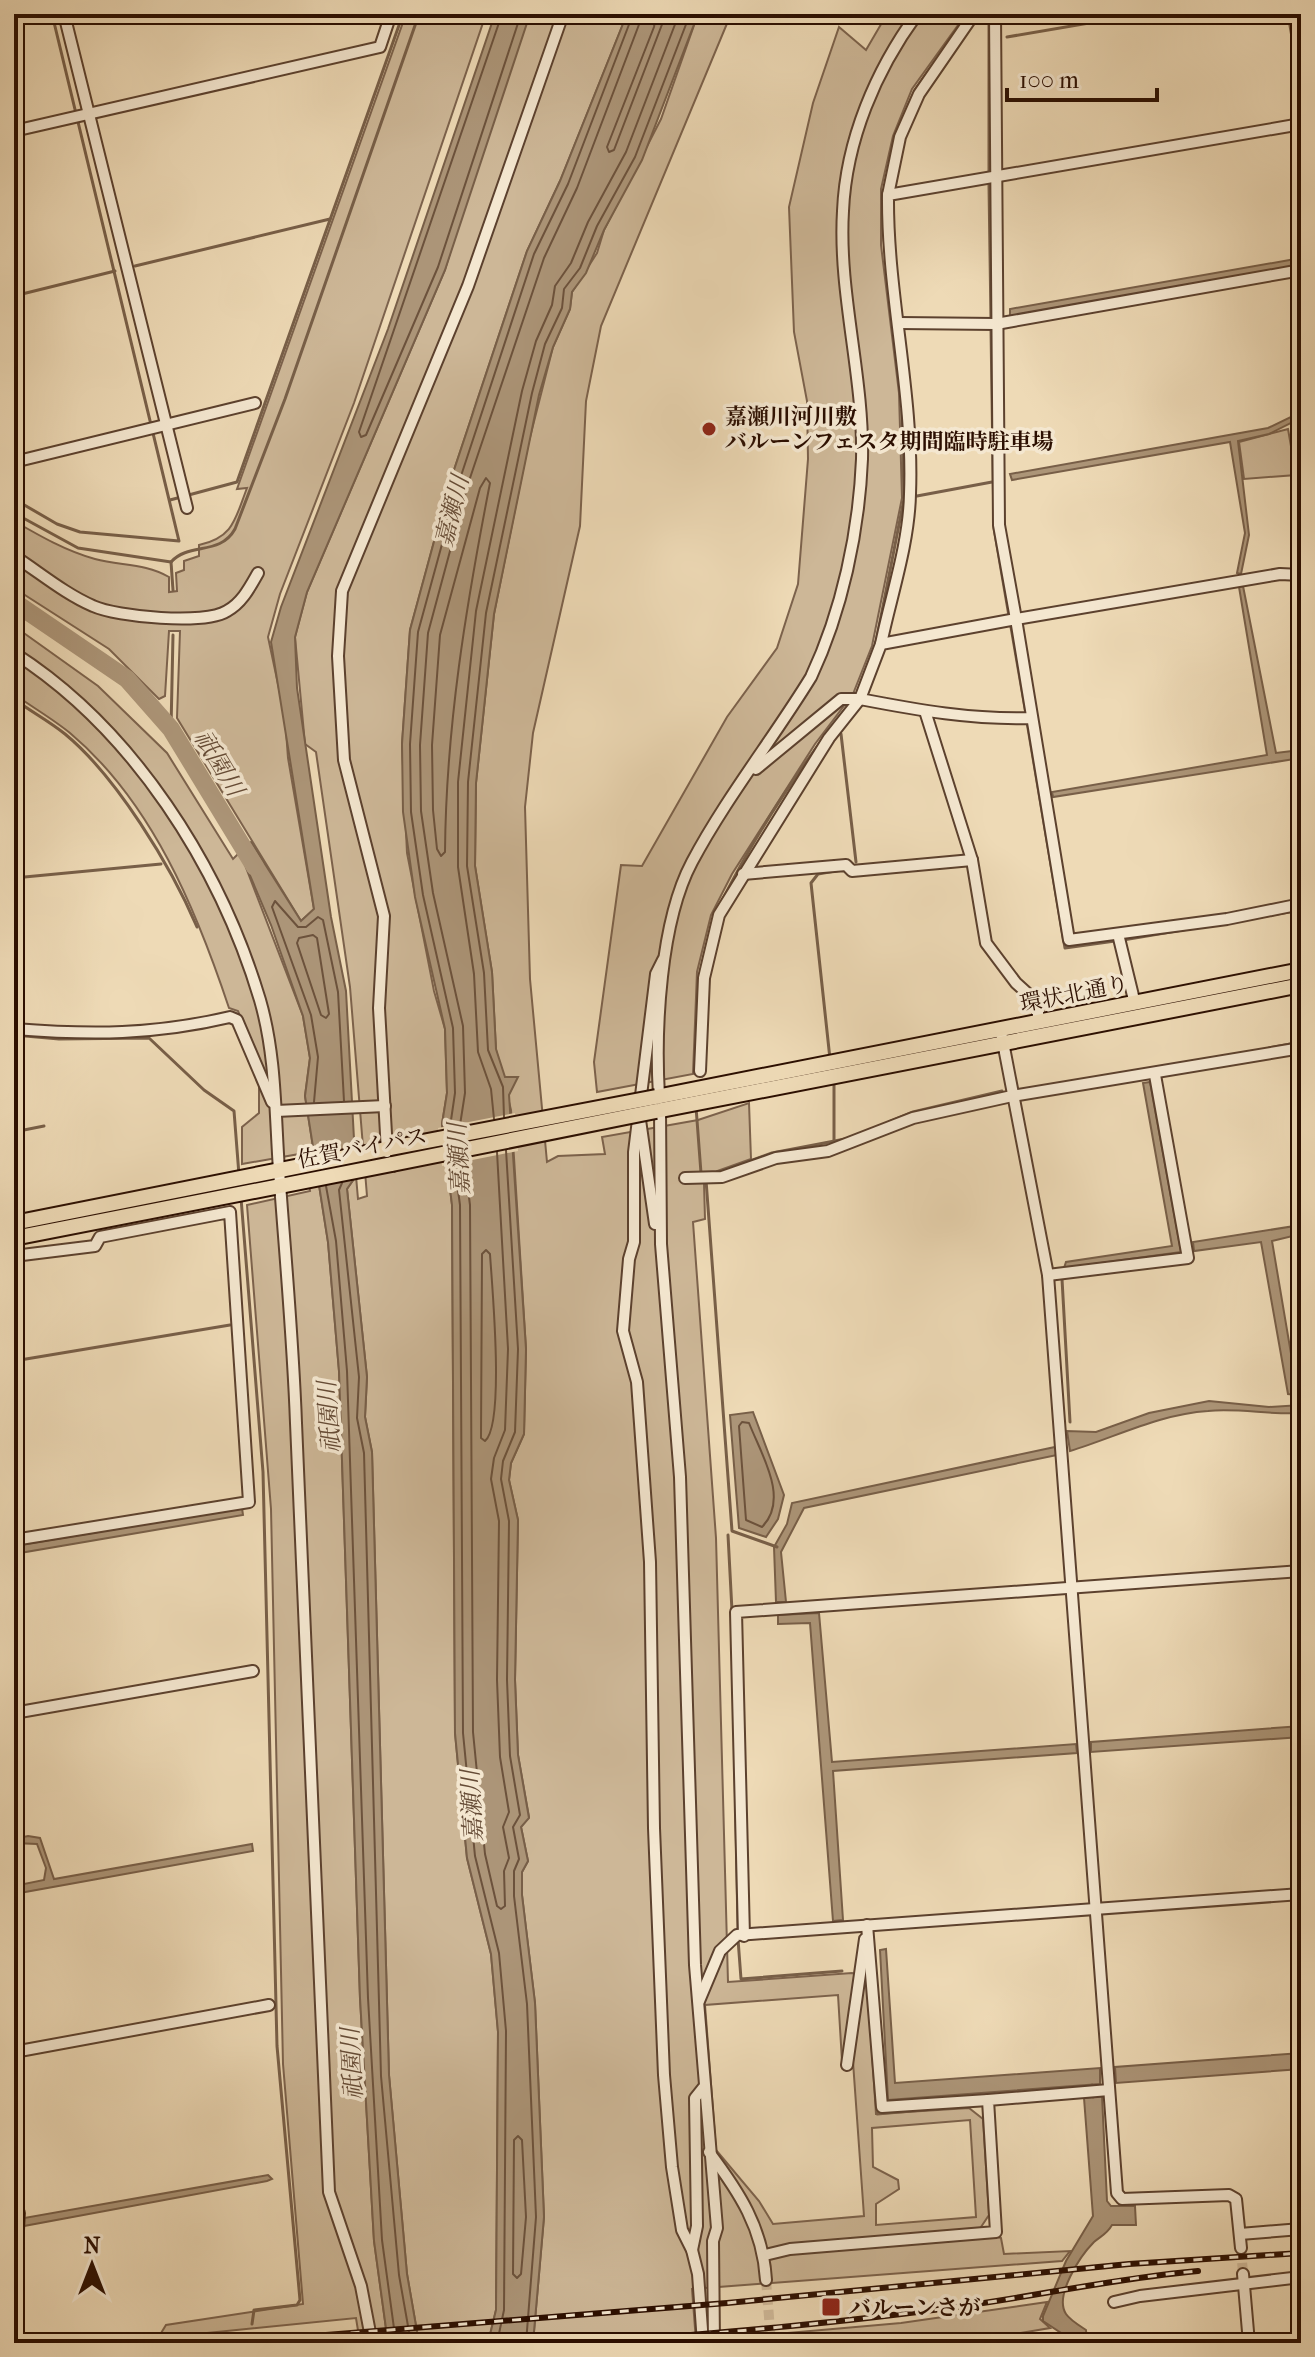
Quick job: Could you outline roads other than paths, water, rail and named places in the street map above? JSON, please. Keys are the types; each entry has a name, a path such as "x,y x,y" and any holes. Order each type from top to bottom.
{"highway":[{"name":"環状北通り","path":"1002,1038 1038,1023 1301,970"},
{"name":"環状北通り","path":"857,1063 1301,985"},
{"name":"佐賀バイパス","path":"14,1223 55,1222 280,1186 857,1063"},
{"name":"佐賀バイパス","path":"14,1238 55,1222 279,1170 387,1148 660,1103"}],"street":[{"path":"64,14 187,508"},
{"path":"14,131 380,47 391,14"},
{"path":"388,1165 379,1008 384,916 344,760 338,656 342,591 468,286 563,14"},
{"path":"661,1244 663,960 676,901 691,863 811,677 827,644 855,525 861,429 844,249 845,186 857,132 873,91 917,14"},
{"path":"700,1071 704,978 719,915 855,698 881,644 910,504 899,323 889,251 888,195 900,137 919,94 974,14"},
{"path":"995,14 991,324 999,525 1016,619 1027,718 1069,940 1119,939 1301,904"},
{"path":"1296,14 1301,41"},
{"path":"888,195 1301,124"},
{"path":"899,323 991,324 1301,270"},
{"path":"14,462 255,403"},
{"path":"14,556 91,605 127,615 211,617 227,612 243,597 258,573"},
{"path":"881,644 1240,581 1301,575"},
{"path":"14,653 82,703 107,728 133,759 205,866 222,898 260,1000 270,1038 293,1340 329,2192 361,2286 372,2343"},
{"path":"751,771 855,698 925,711 1027,718"},
{"path":"925,711 972,860 986,943 1016,983 1038,1003 1038,1023"},
{"path":"743,874 846,865 852,871 972,860"},
{"path":"1119,939 1135,1004"},
{"path":"663,960 656,974 637,1108 634,1242 629,1259 623,1331 637,1382 650,1562 655,1844 664,2075 682,2230 692,2250"},
{"path":"14,1029 173,1031 230,1017 237,1020 276,1111"},
{"path":"1002,1038 1048,1275 1117,2193 1122,2199 1229,2195 1236,2199 1241,2248"},
{"path":"685,1178 706,1178 776,1158 828,1151 913,1118 1012,1096 1150,1076 1301,1048"},
{"path":"1048,1275 1188,1258 1150,1076"},
{"path":"276,1111 385,1106"},
{"path":"637,1108 644,1128 661,1244 680,1477 697,2006 717,2228 713,2241 714,2343"},
{"path":"14,1256 95,1246 100,1237 230,1212 249,1502 14,1540"},
{"path":"744,1936 736,1612 1301,1571"},
{"path":"14,1713 253,1671"},
{"path":"697,2006 720,1951 730,1939 744,1936 1301,1894"},
{"path":"847,2065 867,1925"},
{"path":"867,1925 882,2107 1092,2092 1108,2080"},
{"path":"14,2052 269,2005"},
{"path":"703,2088 695,2098 697,2226 692,2250 703,2343"},
{"path":"765,2255 790,2249 996,2232 988,2100"},
{"path":"708,2150 737,2189 757,2227 765,2255 766,2280"},
{"path":"14,2295 18,2220"},
{"path":"1240,2234 1301,2229"},
{"path":"1114,2302 1244,2279 1301,2277"},
{"path":"1244,2279 1249,2343"}],"water":[{"path":"495,14 530,14 445,270 307,592 295,637 297,688 331,917 346,991 356,1176 347,1189 367,1377 365,1417 372,1452 389,2075 407,2274 419,2343 388,2343 374,2241 360,1998 339,1371 328,1242 305,1096 310,1058 303,1016 271,925 240,852 251,842 301,921 314,909 271,642 281,607 388,329"},
{"name":"嘉瀬川","path":"627,14 698,14 642,160 604,230 586,273 572,292 570,309 553,347 539,395 494,614 476,783 475,866 492,972 496,1049 505,1077 518,1077 509,1095 526,1349 524,1434 511,1463 509,1480 518,1520 515,1680 518,1755 529,1818 521,1827 528,1861 522,1872 522,1895 535,2003 544,2217 533,2343 488,2343 496,2310 498,2032 491,1954 467,1858 455,1733 452,1205 442,1124 447,1093 445,1029 415,897 403,812 402,744 410,630 451,479 527,251 560,181"},
{"path":"1301,258 1301,265 1010,316 1010,309"},
{"path":"1301,412 1301,418 1269,434 1238,441 1249,535 1241,574 1237,573 1245,533 1230,442 1012,480 1010,474 1268,428"},
{"path":"1243,586 1276,753 1301,750 1301,758 1053,797 1052,792 1267,755 1239,587"},
{"path":"1150,1082 1181,1252 1064,1268 1066,1262 1172,1246 1143,1083"},
{"path":"1301,1225 1301,1234 1272,1241 1298,1395 1288,1394 1261,1242 1194,1251 1193,1242"},
{"path":"1209,1401 1269,1407 1301,1405 1301,1413 1220,1410 1190,1413 1155,1421 1070,1451 1067,1431 1096,1432 1149,1413"},
{"path":"753,1412 784,1495 778,1519 766,1537 739,1528 730,1415"},
{"path":"1055,1447 1057,1455 804,1508 781,1552 786,1602 776,1602 774,1547 787,1524 792,1503"},
{"path":"242,1508 243,1515 14,1554 14,1546"},
{"path":"819,1613 832,1762 1076,1744 1077,1753 833,1771 843,1920 833,1921 810,1623 778,1624 778,1615"},
{"path":"1301,1726 1301,1737 1091,1752 1091,1742"},
{"path":"28,1836 40,1838 54,1879 252,1844 253,1851 14,1894 14,1886 44,1880 46,1868 37,1844 14,1843 14,1839"},
{"path":"886,1949 895,2083 1100,2068 1100,2084 888,2100 880,1950"},
{"path":"1301,2053 1301,2069 1116,2083 1115,2067"},
{"path":"1102,2096 1107,2201 1111,2206 1135,2206 1136,2225 1112,2225 1088,2248 1076,2266 1066,2287 1063,2306 1066,2314 1086,2330 1087,2343 1069,2343 1067,2337 1043,2321 1043,2316 1066,2261 1093,2216 1084,2098"},
{"path":"268,2175 272,2179 267,2181 24,2226 24,2218"}],"waterway":[{"path":"14,499 57,524 80,532 179,541 52,14"},
{"path":"170,500 237,482 403,14"},
{"path":"171,562 186,552 221,543 235,529 285,399 419,14"},
{"path":"989,14 989,174"},
{"path":"1007,37 1142,14"},
{"path":"1288,14 1301,89"},
{"path":"901,122 915,90 937,59"},
{"path":"887,271 882,214 894,140"},
{"path":"989,185 991,321"},
{"path":"135,266 330,219"},
{"path":"14,296 115,271"},
{"path":"991,329 994,528 1009,616"},
{"path":"875,647 904,499 902,410"},
{"path":"917,496 992,482"},
{"path":"14,513 78,548 171,562"},
{"path":"171,562 173,590"},
{"name":"祇園川","path":"14,602 127,679 171,729 255,867"},
{"path":"1011,627 1026,714"},
{"path":"171,729 173,635"},
{"path":"14,699 65,734 103,773 157,850 197,927"},
{"path":"721,903 781,799 851,702"},
{"path":"1027,722 1065,948 1115,941"},
{"path":"841,734 856,862"},
{"path":"14,878 161,864"},
{"path":"830,1059 811,883 818,874 841,870"},
{"path":"1123,940 1301,910"},
{"path":"700,976 704,956"},
{"path":"14,1035 59,1039 149,1038 204,1090 234,1111 239,1175"},
{"path":"1269,1048 1301,1042"},
{"path":"834,1083 834,1143"},
{"path":"889,1122 913,1112 1002,1091"},
{"path":"696,1107 701,1173"},
{"path":"14,1132 44,1126"},
{"path":"717,1173 772,1153 845,1139"},
{"path":"706,1180 732,1531 777,1547"},
{"path":"241,1198 263,1472 277,2046 300,2300 297,2305 254,2310 252,2324"},
{"path":"1062,1279 1070,1422"},
{"path":"14,1361 230,1325"},
{"path":"728,1535 732,1611"},
{"path":"735,1767 738,1929"},
{"path":"738,1939 741,1979 842,1971"},
{"path":"1092,2085 1093,2097"},
{"path":"876,2090 877,2114 969,2106"}],"tunnel":[{"path":"1241,2248 1243,2274"},
{"path":"766,2280 771,2342"}],"railway":[{"path":"225,2343 727,2303 1129,2264 1301,2253"},
{"path":"594,2343 871,2318 1198,2271"}],"place":[{"name":"嘉瀬川河川敷 バルーンフェスタ期間臨時駐車場","path":"709,429"},
{"name":"バルーンさが","path":"831,2307"}]}
